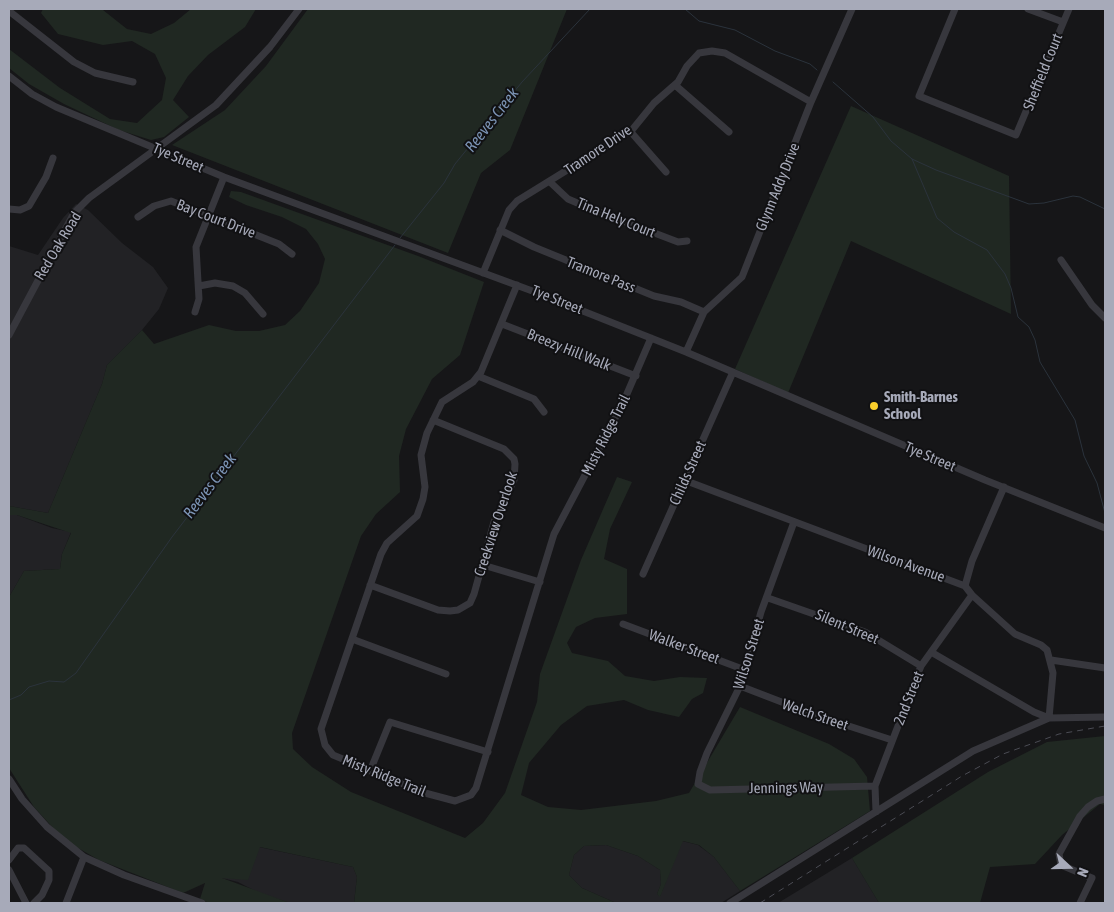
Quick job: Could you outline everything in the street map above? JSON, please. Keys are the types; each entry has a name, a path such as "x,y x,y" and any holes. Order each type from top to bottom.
{"street":[{"name":"Red Oak Road","path":"9,334 74,213 90,198 216,105 270,47 299,9"},
{"name":"Glynn Addy Drive","path":"686,352 704,312 742,277 811,102 852,9"},
{"name":"Sheffield Court","path":"955,9 919,96 1016,134 1069,9"},
{"path":"1028,9 1063,22"},
{"path":"9,11 74,62 95,73 133,82"},
{"name":"Tramore Drive","path":"483,273 509,210 517,201 630,131 654,104 675,85 699,53 712,51 725,53 811,102"},
{"name":"Tye Street","path":"9,76 32,94 56,107 157,150 224,177 518,285 651,338 1105,528"},
{"path":"675,85 729,132"},
{"path":"630,131 666,172"},
{"path":"9,209 20,210 29,206 46,176 53,158"},
{"path":"195,312 199,300 196,247 224,177"},
{"name":"Tina Hely Court","path":"550,182 568,199 589,208 678,242 688,241"},
{"name":"Bay Court Drive","path":"138,217 154,206 171,202 279,244 292,254"},
{"name":"Tramore Pass","path":"500,230 534,248 654,296 681,302 704,312"},
{"path":"1061,260 1092,305 1105,318"},
{"path":"199,286 215,283 233,286 245,293 263,314"},
{"name":"Misty Ridge Trail","path":"518,285 478,376 473,382 442,402 433,420 422,445 422,467 425,487 420,508 417,516 409,525 387,542 322,721 321,736 333,755 370,771 438,798 455,802 471,795 476,788 554,534 636,376 651,338"},
{"name":"Breezy Hill Walk","path":"502,324 636,376"},
{"name":"Childs Street","path":"643,574 733,372"},
{"path":"478,376 534,399 544,412"},
{"name":"Creekview Overlook","path":"370,586 438,610 458,610 470,603 483,566 494,522 514,480 516,464 504,449 433,420"},
{"name":"Wilson Avenue","path":"684,480 965,586 972,595 1015,634 1041,645 1047,650 1051,660"},
{"path":"965,586 972,561 1004,487"},
{"name":"Wilson Street","path":"698,784 707,753 740,686 761,612 768,598 794,522"},
{"path":"483,566 540,582"},
{"name":"2nd Street","path":"876,812 875,786 921,666 972,595"},
{"name":"Silent Street","path":"768,598 865,632 921,666"},
{"name":"Walker Street","path":"623,624 745,670"},
{"path":"352,639 446,674"},
{"path":"931,652 1034,712 1049,718"},
{"path":"1049,718 1053,673 1051,660 1105,668"},
{"name":"Welch Street","path":"740,686 802,711 892,740"},
{"path":"730,903 973,750 1049,718 1105,717"},
{"path":"370,771 390,722 488,752"},
{"path":"10,783 47,827 84,856 124,876 202,903"},
{"name":"Jennings Way","path":"698,784 710,790 875,786"},
{"path":"9,796 16,791"},
{"path":"1080,903 1092,878 1061,865 1060,854 1080,816 1088,807 1097,801 1105,799"},
{"path":"9,860 18,848 24,848 49,871 50,876 42,895 34,903"},
{"path":"66,903 84,856"},
{"path":"9,870 26,903"}],"shaded area":[{"path":"43,9 103,10 127,29 151,34 174,23 191,9 256,9 245,27 208,55 188,76 173,100 189,117 164,137 151,140 119,130 64,104 29,84 9,68 9,49 60,88 110,119 137,123 162,100 166,78 155,54 132,41 103,45 58,34 41,13"},
{"path":"308,9 567,9 510,150 481,173 448,253 172,145 225,110 266,66"},
{"path":"851,106 1009,176 1011,314 851,241 788,393 735,369"},
{"path":"231,191 241,192 484,282 460,355 432,379 406,429 399,456 400,492 376,514 361,536 292,733 293,749 312,767 351,792 465,838 483,823 505,793 537,702 540,674 581,560 617,477 632,482 610,529 604,559 627,569 627,614 595,618 576,627 567,643 572,653 608,661 625,676 654,681 680,677 707,678 703,693 692,699 679,717 648,710 624,700 587,706 561,725 529,763 521,795 548,807 581,810 656,801 689,793 740,707 829,744 854,759 867,777 870,811 740,891 714,857 699,845 683,841 660,897 657,894 661,884 660,870 638,856 606,845 584,846 574,855 569,875 582,888 616,903 354,903 357,877 353,867 260,847 248,880 222,878 290,903 209,903 200,899 205,883 183,893 99,860 71,844 55,830 34,807 9,768 9,597 24,571 60,569 62,554 71,533 17,515 9,515 9,506 48,513 102,384 107,365 142,330 154,344 209,325 236,331 259,331 285,325 300,311 319,283 325,259 318,244 306,229 282,217 229,197"},
{"path":"76,204 88,210 122,243 153,267 168,288 159,309 142,330 107,365 102,384 48,513 9,506 9,246 38,255 63,218"},
{"path":"9,515 17,515 52,528 71,532 62,554 60,569 24,571 9,597"},
{"path":"1105,736 1105,805 1100,804 1062,835 1035,864 990,867 980,903 879,903 852,858 988,772 1047,742"},
{"path":"682,841 698,845 714,857 740,891 721,903 616,903 582,888 569,875 574,855 584,846 606,845 638,856 660,870 661,884 657,894 660,896"},
{"path":"259,847 353,867 357,877 354,903 290,903 261,894 238,882 218,877"},
{"path":"852,858 879,903 778,903"}],"waterway":[{"name":"Reeves Creek","path":"400,238 444,183 455,164 522,82 590,9"},
{"path":"685,9 699,21 735,30 775,51 810,64 817,70"},
{"path":"833,82 873,117 891,141 912,159 936,170 1029,204 1044,203 1073,196 1080,197 1105,209"},
{"path":"912,159 937,218 954,232 987,250 1005,274 1011,288 1018,317 1029,327 1035,340 1040,362 1075,420 1084,456 1097,483 1105,513"},
{"name":"Reeves Creek","path":"9,700 21,695 29,687 49,681 64,682 76,673 172,537 395,245"}],"railway":[{"path":"760,903 962,776 1003,754 1059,734 1105,726"}],"place":[{"name":"Smith-Barnes School","path":"874,406"}]}
